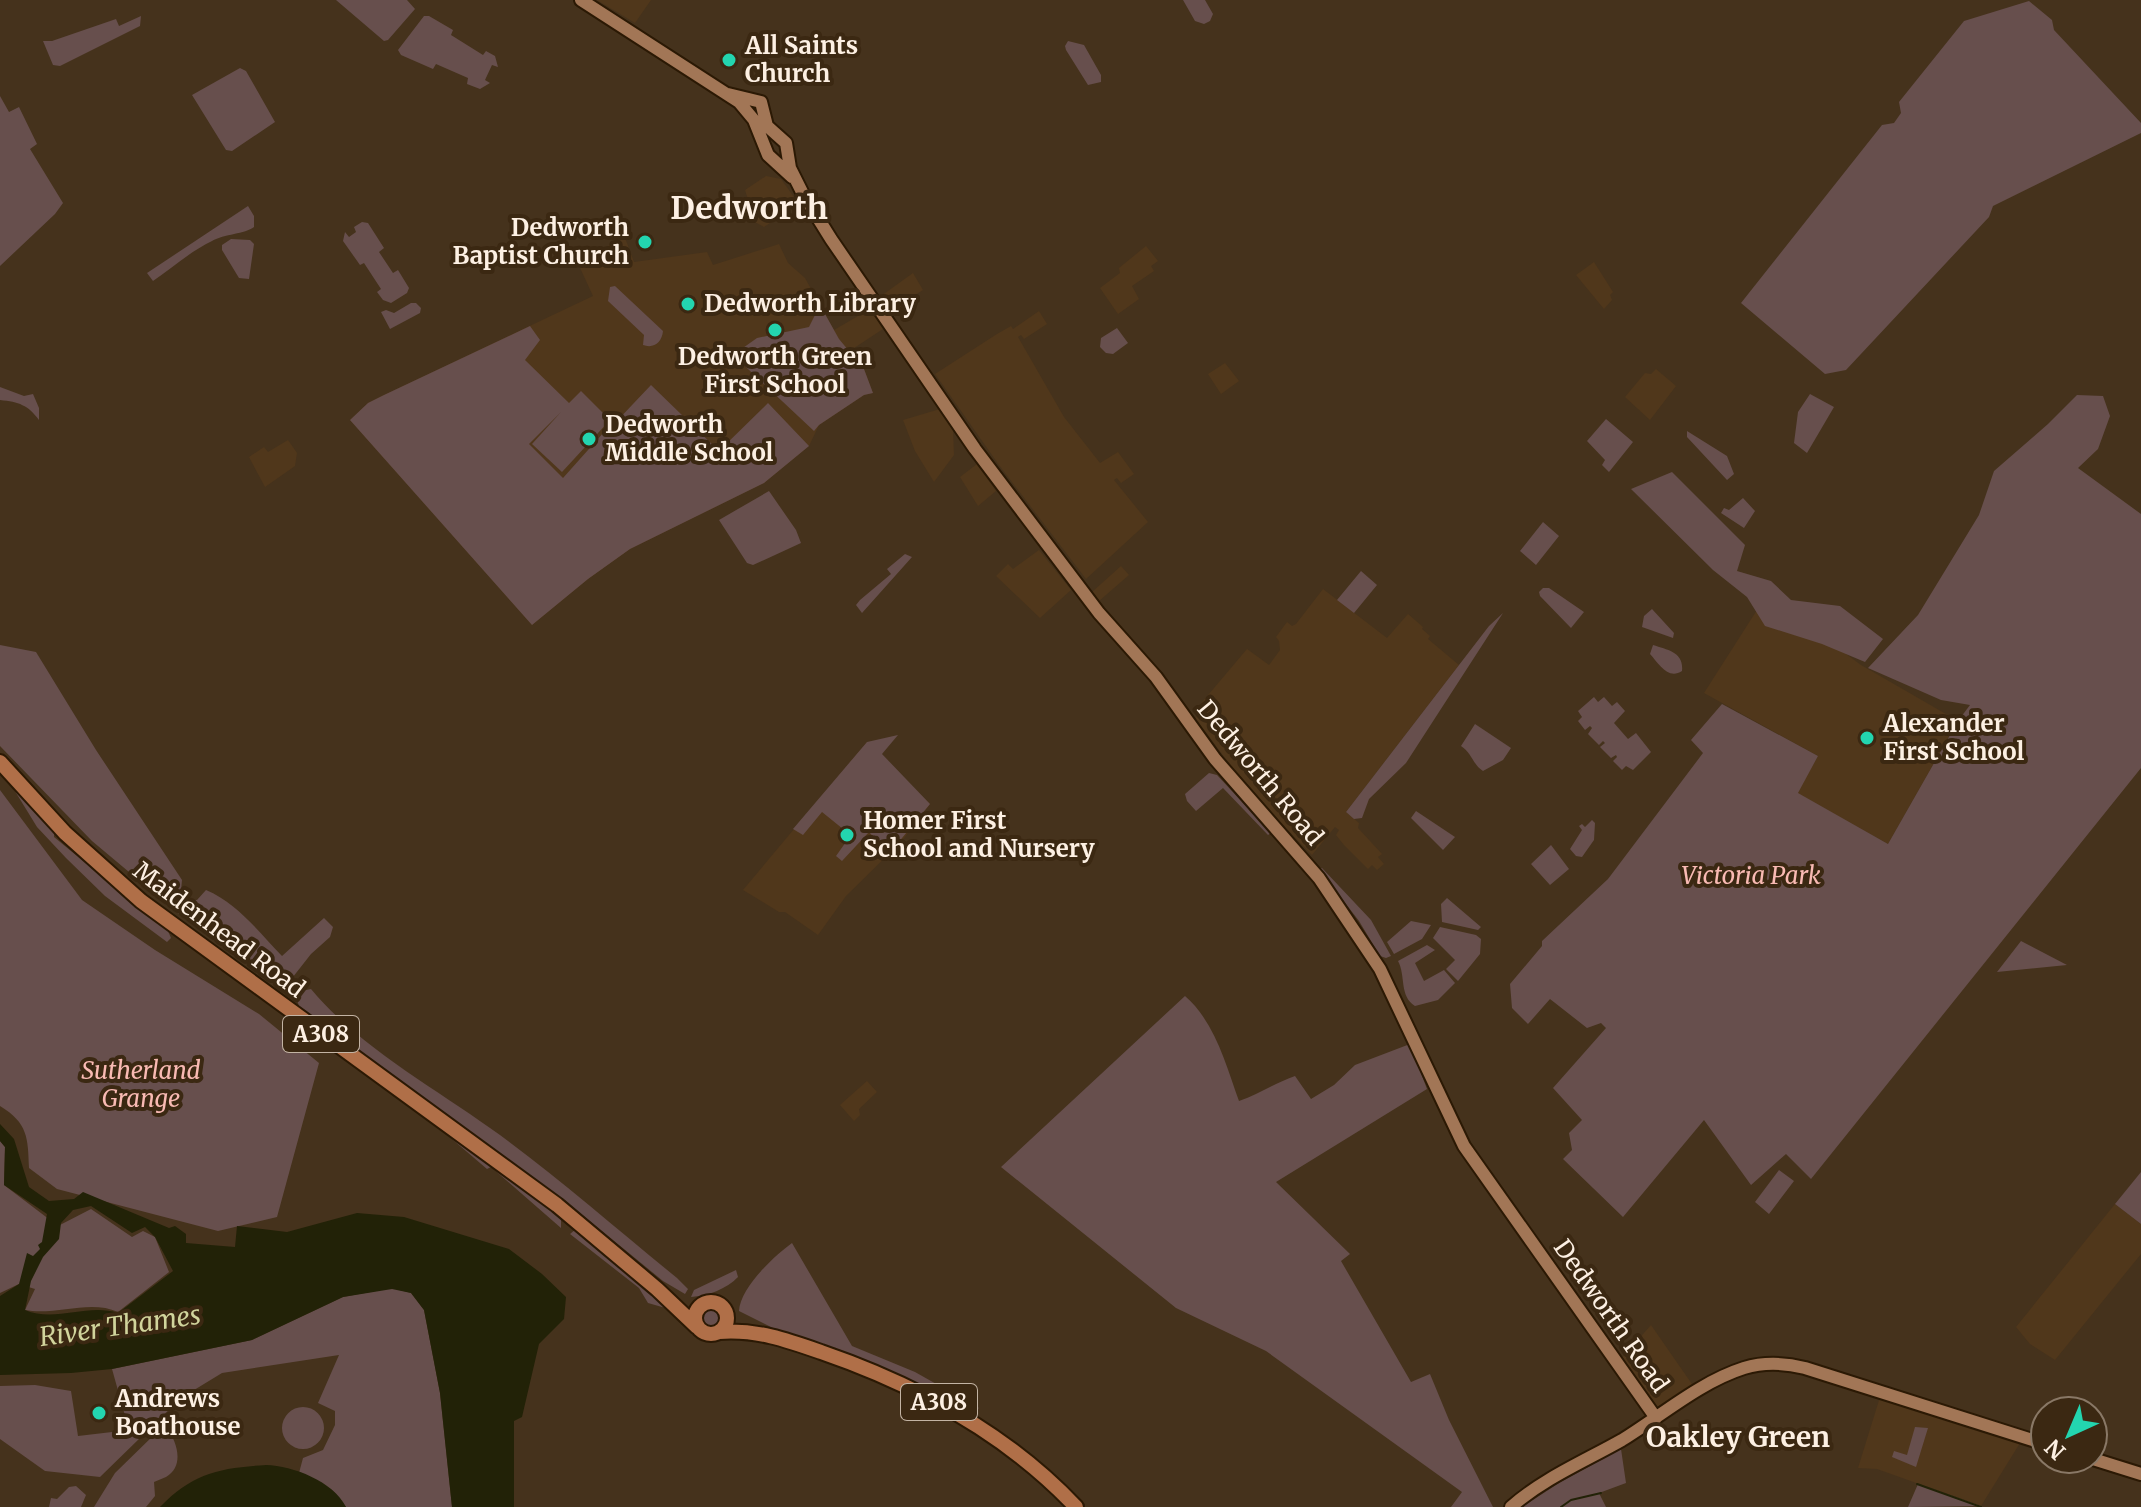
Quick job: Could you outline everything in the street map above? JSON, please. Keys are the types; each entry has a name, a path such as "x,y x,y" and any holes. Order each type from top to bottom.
{"main road":[{"name":"Dedworth Road","path":"581,0 752,110 767,126 772,141 766,152 794,180 975,449 1099,613 1156,677 1215,759 1319,878 1380,969 1453,1128 1468,1153 1656,1418"},
{"name":"Dedworth Road","path":"772,141 784,140 794,180"},
{"path":"773,158 782,157 787,151"},
{"name":"Maidenhead Road","path":"0,762 65,833 141,901 532,1187 657,1289 697,1327"},
{"name":"Maidenhead Road","path":"657,1289 681,1300 706,1303"},
{"path":"706,1303 718,1304 725,1311 726,1324 719,1332 707,1334 697,1327 695,1313 706,1303"},
{"name":"A308","path":"725,1311 779,1338 880,1374 955,1411 1008,1447 1076,1507"},
{"name":"A308","path":"719,1332 746,1331 779,1338"},
{"path":"1511,1507 1567,1469 1736,1371 1755,1365 1785,1364 1821,1373 2029,1439"},
{"path":"2109,1464 2141,1474"}],"shaded area":[{"path":"597,0 651,0 635,23"},
{"path":"766,176 781,179 799,204 764,227 755,222 745,190"},
{"name":"Dedworth Middle School","path":"624,235 634,262 707,252 713,265 779,244 788,263 805,278 834,330 870,309 883,329 851,350 864,369 873,393 864,395 819,425 809,446 764,483 630,549 532,625 350,420 368,403 593,296 575,257 591,251 598,261 607,263 608,246"},
{"path":"1146,246 1158,261 1151,266 1154,271 1132,286 1139,299 1118,314 1100,288 1120,273 1119,268"},
{"path":"1594,262 1613,292 1610,295 1612,300 1604,309 1576,275"},
{"path":"913,273 923,290 891,310 881,296"},
{"path":"1039,311 1047,324 1024,339 1021,335 1018,337 1064,417 1100,463 1118,452 1134,474 1121,483 1117,478 1114,480 1148,522 1086,579 999,465 935,374"},
{"path":"1225,363 1239,381 1221,394 1208,374"},
{"path":"1656,369 1676,386 1650,420 1625,397 1645,373 1651,374"},
{"path":"940,409 953,428 954,455 934,482 915,451 903,420"},
{"path":"288,440 297,453 295,466 265,487 249,457 264,447 268,452"},
{"path":"977,464 996,491 978,506 960,477"},
{"path":"1039,550 1071,590 1040,618 996,576 1008,564 1013,569"},
{"path":"1121,566 1129,575 1099,601 1092,592"},
{"path":"1323,589 1387,638 1408,614 1423,627 1430,636 1428,639 1459,665 1346,812 1359,823 1358,828 1382,854 1378,857 1384,864 1377,870 1372,865 1368,869 1344,845 1336,835 1339,830 1335,827 1312,855 1228,762 1196,719 1198,707 1247,649 1269,665 1280,650 1276,637 1287,622 1292,626 1296,624"},
{"name":"Alexander First School","path":"1770,598 1861,665 1958,721 1888,844 1797,793 1818,756 1704,693 1757,610"},
{"name":"Homer First School and Nursery","path":"867,742 930,804 901,842 846,896 818,935 785,912 779,912 743,890"},
{"path":"867,1081 877,1092 859,1109 860,1115 854,1121 840,1105"},
{"path":"2115,1204 2141,1224 2141,1254 2055,1360 2030,1344 2016,1327"},
{"path":"1651,1325 1694,1387 1659,1409 1622,1358"},
{"path":"1880,1397 2020,1443 1981,1506 1877,1469 1858,1468"}],"green space":[{"path":"336,0 407,0 415,9 384,41"},
{"path":"1183,0 1205,0 1213,14 1210,21 1204,24 1195,21"},
{"path":"2029,1 2052,20 2054,30 2141,123 2141,133 1993,206 1989,217 1846,370 1825,374 1741,303 1882,125 1894,123 1901,113 1899,102 1964,21"},
{"path":"141,16 140,26 60,66 53,65 43,41 52,41 116,19 119,26"},
{"path":"424,16 453,30 451,35 483,55 486,51 495,56 498,67 492,65 485,80 490,83 480,89 467,84 468,78 436,64 433,69 401,55 398,50"},
{"path":"1068,41 1084,45 1101,75 1101,82 1088,85 1066,50"},
{"path":"240,68 246,71 275,122 232,151 226,150 192,95"},
{"path":"0,96 9,112 19,107 37,144 30,149 63,203 0,266"},
{"path":"248,206 254,216 254,227 204,245 153,281 147,273"},
{"path":"362,222 368,223 384,248 379,252 393,273 398,270 409,288 407,293 391,303 383,300 377,292 381,289 364,263 360,265 343,241 345,232 349,237 356,232 354,227"},
{"path":"231,239 250,240 254,244 249,279 239,278 222,250 222,245"},
{"path":"615,286 663,331 657,344 643,345 644,335 608,301 610,287"},
{"path":"411,303 421,308 420,313 390,329 381,312 394,313"},
{"path":"820,305 839,339 864,369 873,393 864,395 814,431 733,355 757,338 809,327"},
{"name":"Dedworth Middle School","path":"530,326 540,340 525,360 569,403 581,391 610,420 562,472 532,444 561,412 529,444 563,478 651,385 719,451 768,403 809,446 764,483 630,549 532,625 350,420 368,403"},
{"path":"1117,328 1128,343 1113,354 1106,353 1100,347 1101,338"},
{"path":"0,387 24,396 33,394 39,408 39,420 22,405 0,400"},
{"path":"1810,394 1834,407 1807,453 1794,443 1798,412"},
{"name":"Victoria Park","path":"2077,395 2103,396 2110,416 2098,449 2078,468 2141,514 2141,768 1811,1179 1786,1154 1751,1185 1704,1120 1623,1217 1563,1159 1572,1150 1569,1133 1582,1120 1553,1088 1606,1028 1601,1023 1587,1028 1550,999 1528,1024 1512,1008 1510,984 1542,946 1542,941 1608,879 1703,753 1691,740 1722,704 1818,756 1798,793 1888,844 1970,705 1941,700 1868,668 1918,615 1979,515 1994,471"},
{"path":"1606,419 1633,442 1609,472 1602,465 1605,460 1587,441"},
{"path":"1687,431 1727,456 1734,474 1727,480 1687,437"},
{"path":"1672,472 1745,545 1737,571 1771,581 1791,600 1840,606 1883,639 1865,662 1765,626 1747,597 1713,570 1631,489"},
{"path":"769,491 796,530 801,543 753,565 747,563 719,520"},
{"path":"1743,498 1755,511 1744,528 1721,513 1724,508 1729,510"},
{"path":"1543,522 1559,536 1536,565 1520,551"},
{"path":"905,554 912,557 862,613 856,605 891,574 887,569"},
{"path":"1361,571 1377,585 1354,613 1337,600"},
{"path":"1543,588 1549,588 1584,612 1571,628 1540,596"},
{"path":"1652,609 1674,633 1673,638 1642,627 1644,616"},
{"path":"1503,613 1406,763 1369,799 1362,818 1354,819 1346,812 1489,626"},
{"path":"0,645 36,652 182,880 181,891 188,900 197,900 206,890 228,902 282,956 324,918 333,927 330,937 311,954 289,982 276,984 178,913 92,841 0,746"},
{"path":"1653,645 1678,656 1682,671 1672,674 1664,670 1650,654"},
{"path":"1594,697 1598,702 1604,697 1612,706 1617,702 1625,711 1614,723 1628,739 1636,733 1651,752 1633,770 1626,766 1622,770 1613,761 1616,755 1611,758 1600,747 1605,743 1603,741 1599,745 1588,734 1592,728 1590,726 1585,730 1578,721 1582,717 1578,711"},
{"path":"1475,724 1511,748 1503,760 1483,771 1461,746"},
{"path":"898,735 882,754 930,804 893,849 881,840 878,842 869,832 842,861 836,856 848,839 841,833 843,829 822,812 803,835 793,829 867,742"},
{"path":"1209,773 1217,775 1271,833 1268,835 1223,788 1196,811 1185,794"},
{"path":"10,783 54,833 54,837 168,931 171,938 167,942 105,896 37,827"},
{"name":"Sutherland Grange","path":"0,790 82,900 155,950 259,1014 319,1063 277,1217 218,1231 57,1189 29,1168 25,1132 16,1119 0,1106"},
{"path":"1416,811 1455,837 1443,850 1411,818"},
{"path":"1592,820 1595,823 1594,840 1582,857 1576,856 1570,849 1582,830 1579,826 1582,824 1585,827"},
{"path":"1551,845 1569,869 1550,885 1531,864"},
{"path":"1322,868 1371,920 1391,956 1380,956 1359,921 1319,869"},
{"path":"1447,898 1481,927 1478,930 1442,922 1441,904"},
{"path":"1411,921 1431,925 1422,939 1394,954 1387,942"},
{"path":"1440,927 1476,935 1481,939 1480,954 1458,981 1446,969 1455,960 1433,938"},
{"path":"2021,941 2067,965 1997,972"},
{"path":"1427,945 1435,950 1415,963 1424,981 1444,970 1455,983 1438,1000 1415,1006 1407,997 1398,961"},
{"path":"311,989 330,1010 376,1049 500,1135 567,1187 677,1278 688,1289 685,1294 663,1281 564,1200 299,1006 296,997 301,991"},
{"path":"1185,996 1212,1031 1239,1101 1295,1076 1311,1099 1334,1085 1355,1065 1410,1044 1427,1089 1276,1182 1350,1254 1341,1261 1411,1382 1430,1374 1449,1420 1493,1507 1451,1507 1462,1492 1266,1351 1176,1308 1001,1167"},
{"path":"439,1128 561,1218 561,1228 491,1167 487,1169"},
{"path":"0,1141 5,1147 4,1185 58,1226 91,1209 132,1237 143,1231 155,1237 169,1272 118,1312 96,1307 25,1310 35,1289 19,1284 0,1293"},
{"path":"1779,1170 1794,1181 1769,1214 1755,1202"},
{"path":"2141,1172 2141,1224 2115,1204"},
{"path":"576,1229 669,1309 648,1303 639,1288 570,1234"},
{"path":"792,1243 852,1346 915,1372 979,1408 972,1413 904,1377 777,1330 739,1311 751,1283"},
{"path":"736,1270 738,1277 723,1288 691,1297 694,1290"},
{"path":"392,1288 411,1293 424,1310 440,1393 452,1507 346,1507 334,1492 299,1473 303,1458 323,1450 335,1425 335,1411 318,1403 339,1355 222,1373 181,1398 100,1477 45,1471 0,1439 0,1386 35,1385 71,1391 78,1436 129,1430 112,1369 252,1340 343,1297"},
{"path":"711,1306 722,1313 723,1318 716,1329 711,1330 700,1323 699,1318 706,1307"},
{"path":"303,1407 318,1413 324,1428 318,1443 303,1449 288,1443 282,1428 288,1413"},
{"path":"1915,1427 1928,1428 1916,1467 1892,1457 1894,1451 1907,1455"},
{"path":"167,1429 176,1447 176,1467 166,1477 154,1482 155,1496 146,1507 94,1507 115,1473 158,1431"},
{"path":"1621,1449 1626,1483 1599,1493 1606,1507 1522,1507 1559,1483"},
{"path":"1918,1484 1981,1506 1908,1507"},
{"path":"76,1486 86,1495 81,1507 49,1507 51,1498 57,1499 69,1487"}],"water":[{"name":"River Thames","path":"0,1124 14,1139 29,1187 49,1201 74,1199 83,1192 169,1228 175,1226 186,1234 186,1243 235,1247 237,1226 287,1232 357,1213 404,1217 509,1249 566,1297 564,1319 539,1344 522,1417 514,1421 514,1507 452,1507 440,1393 424,1310 411,1293 392,1289 343,1297 252,1340 112,1369 0,1375 0,1296 19,1284 27,1253 33,1256 40,1249 38,1245 42,1242 47,1214 4,1185 5,1147 0,1141","holes":["91,1206 132,1233 145,1227 155,1237 173,1271 118,1313 95,1310 48,1315 25,1310 31,1281 43,1257 59,1239 61,1223 73,1210"]},
{"path":"266,1465 288,1468 311,1477 332,1490 346,1507 160,1507 184,1487 208,1474"}],"waterway":[{"path":"1917,1484 1981,1507"},
{"path":"1561,1507 1571,1500 1601,1493"}],"place":[{"name":"All Saints Church","path":"729,60"},
{"name":"Dedworth Baptist Church","path":"645,242"},
{"name":"Dedworth Library","path":"688,304"},
{"name":"Dedworth Green First School","path":"775,330"},
{"name":"Dedworth Middle School","path":"589,439"},
{"name":"Alexander First School","path":"1867,738"},
{"name":"Homer First School and Nursery","path":"847,835"},
{"name":"Andrews Boathouse","path":"99,1413"}],"district":[{"name":"Dedworth","path":"749,208"},
{"name":"Oakley Green","path":"1738,1437"}]}
